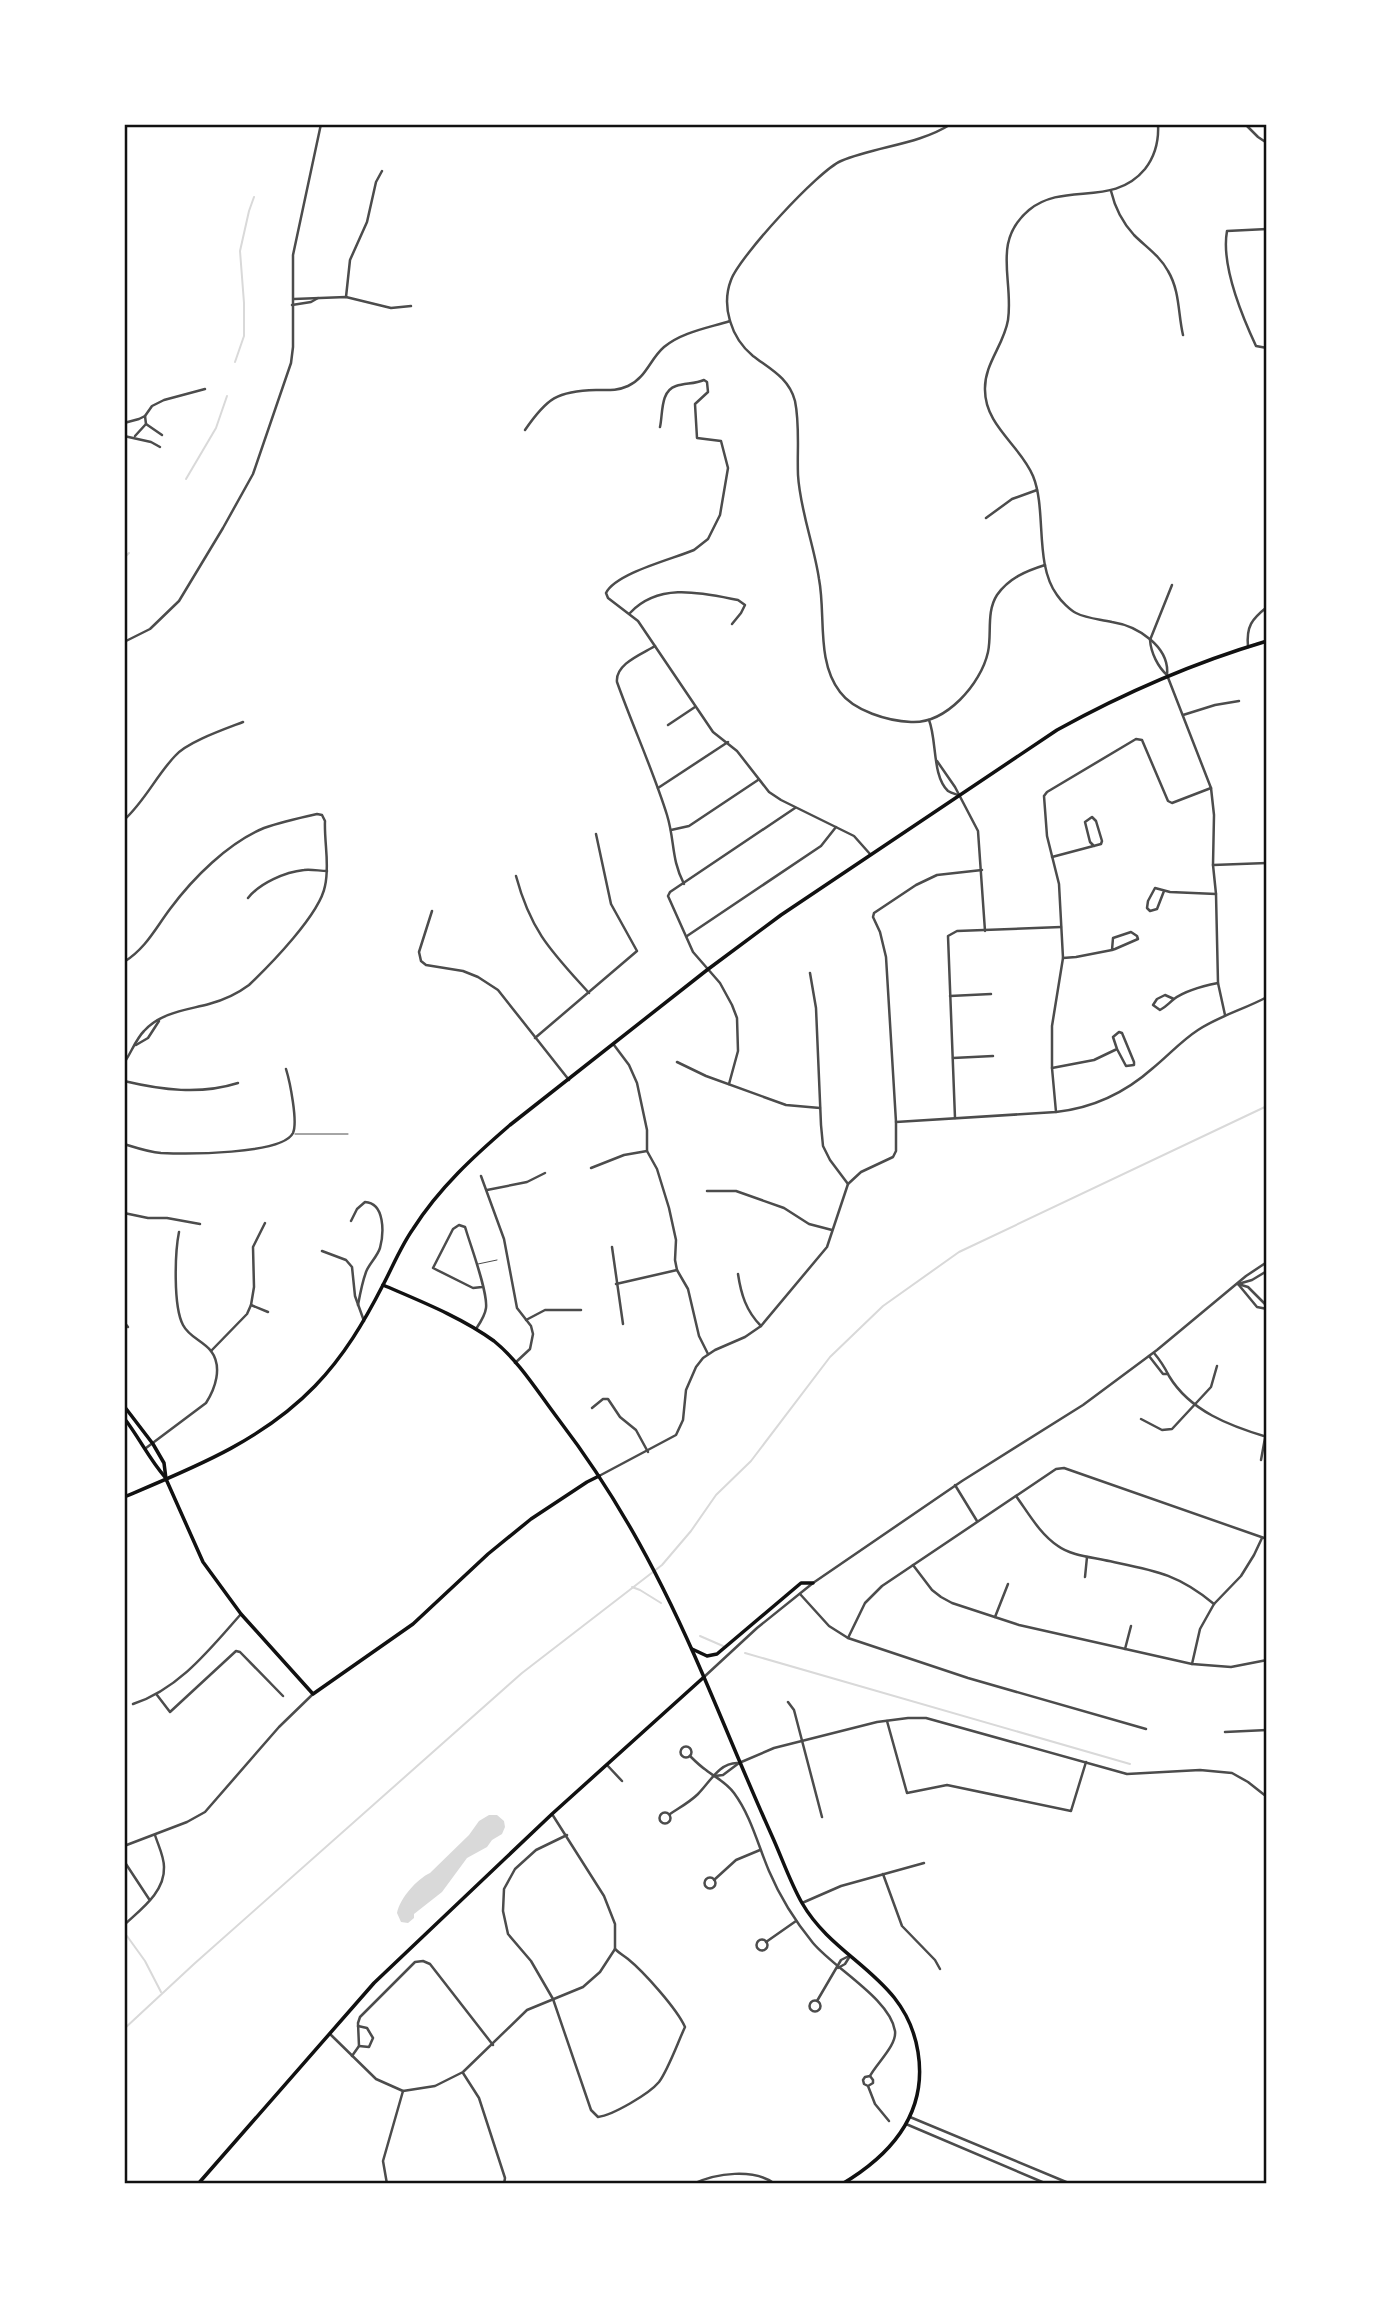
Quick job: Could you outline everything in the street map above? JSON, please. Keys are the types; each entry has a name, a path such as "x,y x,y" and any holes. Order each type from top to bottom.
{"main road":[{"path":"124,1497 231,1450 276,1420 316,1384 351,1342 405,1241 444,1187 473,1157 510,1125 780,915 958,795 1092,710 1167,675 1267,641"},
{"path":"383,1285 476,1329 496,1343 515,1363 599,1476 644,1550 672,1604 802,1903 817,1925 893,1994 906,2013 919,2054 918,2089 910,2117 887,2151 842,2184"},
{"path":"124,1406 164,1463 166,1479"},
{"path":"124,1418 166,1479 203,1562 241,1614 313,1694 414,1624 488,1554 531,1519 599,1476"},
{"path":"692,1649 707,1656 717,1654 801,1583 813,1583"},
{"path":"198,2184 383,1974 552,1814 704,1677"}],"street":[{"path":"124,642 150,629 179,601 247,487 291,363 293,255 321,124"},
{"path":"951,124 939,132 910,142 842,160 821,174 745,256 735,271 726,299 730,321 743,346 782,377 795,402 798,478 820,580 829,673 840,693 862,709 894,720 914,723 946,712 959,702 985,664 992,606 997,596 1024,571 1046,565"},
{"path":"1158,124 1157,147 1151,162 1127,185 1111,191 1066,195 1045,200 1030,209 1015,226 1007,244 1006,256 1008,320 986,377 985,396 992,417 1024,459 1037,490 1041,542 1049,581 1057,596 1075,612 1095,620 1114,622 1134,629 1160,647 1168,666 1167,675"},
{"path":"1245,124 1267,143"},
{"path":"346,297 350,260 367,222 376,182 382,171"},
{"path":"1111,191 1116,211 1160,260 1173,280 1177,288 1183,335"},
{"path":"1267,229 1227,231 1226,238 1227,261 1238,305 1256,346 1267,348"},
{"path":"292,299 313,296 346,297 391,308 411,306"},
{"path":"292,305 312,302 318,298"},
{"path":"525,430 541,408 564,393 577,390 612,391 626,387 640,379 664,347 679,338 730,321"},
{"path":"660,427 668,390 704,380 707,382 708,392 695,404 697,438 720,440 728,468 720,515 708,539 694,550 640,570 609,586 606,593 608,598 638,621 713,732 737,751 758,780 774,796 861,842 870,854"},
{"path":"124,423 145,416 152,406 164,400 205,389"},
{"path":"134,438 146,424 145,416"},
{"path":"146,424 162,435"},
{"path":"124,436 160,447"},
{"path":"986,518 1012,499 1037,490"},
{"path":"1172,585 1150,640 1150,647 1160,669 1167,675 1211,788 1218,983 1226,1016"},
{"path":"630,613 647,601 681,591 738,600 745,605 732,624"},
{"path":"1248,647 1247,634 1251,620 1267,607"},
{"path":"655,646 620,668 617,675 637,737 658,788 671,830 674,863 684,884"},
{"path":"1183,715 1214,705 1239,701"},
{"path":"668,726 695,707"},
{"path":"929,720 933,730 939,775 948,791 958,795"},
{"path":"124,820 148,793 176,754 205,737 243,722"},
{"path":"1056,1112 1052,1026 1063,958 1059,884 1047,836 1044,796 1136,739 1142,740 1168,801 1172,803 1211,788"},
{"path":"658,788 728,743"},
{"path":"937,761 946,771 978,831 985,931"},
{"path":"939,775 946,771"},
{"path":"671,830 689,826 758,780"},
{"path":"729,1084 738,1051 737,1018 727,994 693,953 668,896 670,892 796,807"},
{"path":"124,962 148,943 170,909 207,868 244,839 262,829 317,814 323,815 327,871 319,904 249,985 236,994 177,1012 154,1023 142,1033 124,1063"},
{"path":"1052,856 1094,846 1101,844 1096,821 1092,817 1085,822 1090,842 1094,846"},
{"path":"687,936 821,846 836,827"},
{"path":"535,1038 637,951 611,904 596,834"},
{"path":"1213,865 1267,863"},
{"path":"248,898 279,876 304,870 327,871"},
{"path":"599,1476 677,1435 683,1420 688,1383 696,1367 708,1354 745,1337 761,1326 827,1247 848,1184 862,1172 893,1157 897,1145 886,957 874,913 916,885 937,875 982,870"},
{"path":"516,876 523,901 540,936 589,993"},
{"path":"1164,891 1157,909 1150,911 1147,908 1148,901 1155,888 1179,893 1216,894"},
{"path":"432,911 419,952 421,961 426,965 463,971 498,990 569,1080"},
{"path":"955,1118 948,936 957,931 1061,928"},
{"path":"1063,958 1112,950 1138,939 1138,936 1130,932 1113,938 1112,950"},
{"path":"810,973 816,1008 823,1146 848,1184"},
{"path":"1174,999 1165,995 1153,1005 1160,1010 1196,988 1218,983"},
{"path":"950,996 990,994"},
{"path":"896,1122 1073,1110 1122,1091 1154,1067 1177,1044 1202,1027 1267,997"},
{"path":"136,1045 148,1038 159,1021"},
{"path":"1122,1033 1135,1062 1133,1065 1126,1066 1117,1049 1113,1037 1122,1033"},
{"path":"613,1044 629,1065 638,1083 647,1130 647,1151 664,1188 676,1240 677,1270 688,1289 699,1336 708,1354"},
{"path":"1052,1068 1094,1060 1117,1049"},
{"path":"953,1058 993,1056"},
{"path":"677,1062 706,1076 786,1105 820,1108"},
{"path":"124,1144 162,1153 246,1152 285,1140 294,1130 292,1091 286,1069"},
{"path":"124,1081 177,1090 215,1089 238,1083"},
{"path":"591,1168 624,1155 647,1151"},
{"path":"487,1190 527,1182 545,1173"},
{"path":"481,1176 508,1254 517,1308 531,1326 532,1341 529,1351 515,1363"},
{"path":"707,1191 736,1191 784,1209 809,1224 832,1230"},
{"path":"351,1221 357,1209 365,1202 379,1208 380,1248 366,1273 358,1305"},
{"path":"124,1213 200,1224"},
{"path":"211,1351 247,1314 251,1305 254,1287 253,1247 265,1223"},
{"path":"476,1329 486,1309 482,1287 465,1227 459,1225 453,1229 433,1268 473,1288 482,1287"},
{"path":"146,1448 206,1404 217,1376 211,1351 188,1333 181,1321 175,1251 179,1232"},
{"path":"612,1247 622,1324"},
{"path":"321,1251 346,1260 352,1267 358,1305 364,1321"},
{"path":"704,1677 749,1635 813,1583 955,1485 1083,1405 1154,1353 1198,1314 1267,1262"},
{"path":"616,1284 677,1270"},
{"path":"1238,1284 1267,1271"},
{"path":"738,1274 745,1304 761,1326"},
{"path":"1238,1284 1257,1307 1267,1308"},
{"path":"1238,1284 1248,1287 1267,1308"},
{"path":"251,1305 268,1312"},
{"path":"526,1320 549,1310 581,1310"},
{"path":"124,1322 128,1327"},
{"path":"1154,1353 1168,1374 1195,1404 1224,1423 1266,1436 1261,1460"},
{"path":"1149,1356 1163,1374 1168,1374"},
{"path":"1141,1419 1162,1430 1172,1429 1211,1387 1217,1366"},
{"path":"592,1408 603,1399 608,1399 620,1417 636,1430 648,1452"},
{"path":"848,1638 865,1603 882,1586 1056,1469 1063,1468 1267,1539"},
{"path":"955,1485 978,1522"},
{"path":"1016,1496 1045,1536 1061,1548 1087,1557 1165,1573 1194,1587 1213,1604"},
{"path":"1192,1664 1200,1629 1213,1604 1241,1576 1262,1538"},
{"path":"1085,1577 1087,1557"},
{"path":"913,1565 932,1590 941,1597 1019,1625 1192,1664 1231,1667 1267,1660"},
{"path":"995,1617 1008,1584"},
{"path":"800,1594 829,1626 848,1638 968,1678 1146,1729"},
{"path":"134,1704 156,1695 186,1672 241,1614"},
{"path":"1125,1650 1131,1626"},
{"path":"156,1695 170,1712 236,1651 283,1696"},
{"path":"124,1846 187,1822 205,1812 290,1714 313,1694"},
{"path":"788,1702 794,1710 821,1817"},
{"path":"715,1776 723,1775 739,1763 774,1748 887,1721 926,1718 1127,1774 1200,1770 1232,1773 1267,1797"},
{"path":"887,1721 907,1794 947,1785 1071,1811 1086,1762"},
{"path":"1226,1732 1267,1730"},
{"path":"690,1756 723,1781 739,1800 785,1904 796,1921 814,1944 877,2000 890,2017 896,2034 891,2049 876,2064 870,2076 863,2080 875,2104 888,2121"},
{"path":"670,1814 697,1795 719,1770 729,1763 739,1763"},
{"path":"607,1765 622,1781"},
{"path":"330,2034 376,2079 403,2091 435,2086 463,2072 527,2010 583,1987 600,1972 615,1949 615,1924 604,1896 552,1814"},
{"path":"124,1925 156,1894 162,1881 164,1868 155,1835"},
{"path":"567,1835 536,1850 522,1862 510,1876 502,1900 508,1934 531,1961 553,1999 593,2114 598,2117 612,2113 659,2082 685,2027 655,1987 615,1949"},
{"path":"714,1880 737,1860 760,1850"},
{"path":"124,1861 150,1899"},
{"path":"802,1903 830,1890 924,1863"},
{"path":"883,1874 902,1926 935,1960 940,1969"},
{"path":"766,1942 796,1921"},
{"path":"817,2001 838,1968 845,1965 850,1955"},
{"path":"352,2056 359,2046 360,2017 415,1962 423,1961 430,1964 493,2045"},
{"path":"358,2026 367,2028 373,2038 369,2047 359,2046"},
{"path":"463,2072 479,2098 505,2178 504,2184"},
{"path":"868,2086 873,2080 870,2076"},
{"path":"387,2184 383,2161 403,2091"},
{"path":"910,2117 1071,2184"},
{"path":"906,2124 1047,2184"},
{"path":"995,2161 998,2155"},
{"path":"693,2184 705,2178 732,2175 761,2176 775,2184"}],"lane":[{"path":"292,1134 348,1134"},
{"path":"476,1265 497,1260"}],"shaded area":[{"path":"489,1815 497,1815 504,1821 502,1834 487,1847 467,1858 442,1892 414,1914 414,1918 408,1923 401,1922 397,1913 410,1890 469,1835 479,1821"}],"waterway":[{"path":"235,362 244,336 240,251 254,197"},
{"path":"186,479 216,428 227,396"},
{"path":"124,558 129,553"},
{"path":"124,2029 522,1673 662,1565 691,1531 716,1495 751,1461 830,1357 883,1306 959,1252 1267,1106"},
{"path":"632,1587 661,1603"},
{"path":"700,1636 723,1646"},
{"path":"745,1653 1130,1764"},
{"path":"127,1936 145,1961 161,1992"}]}
